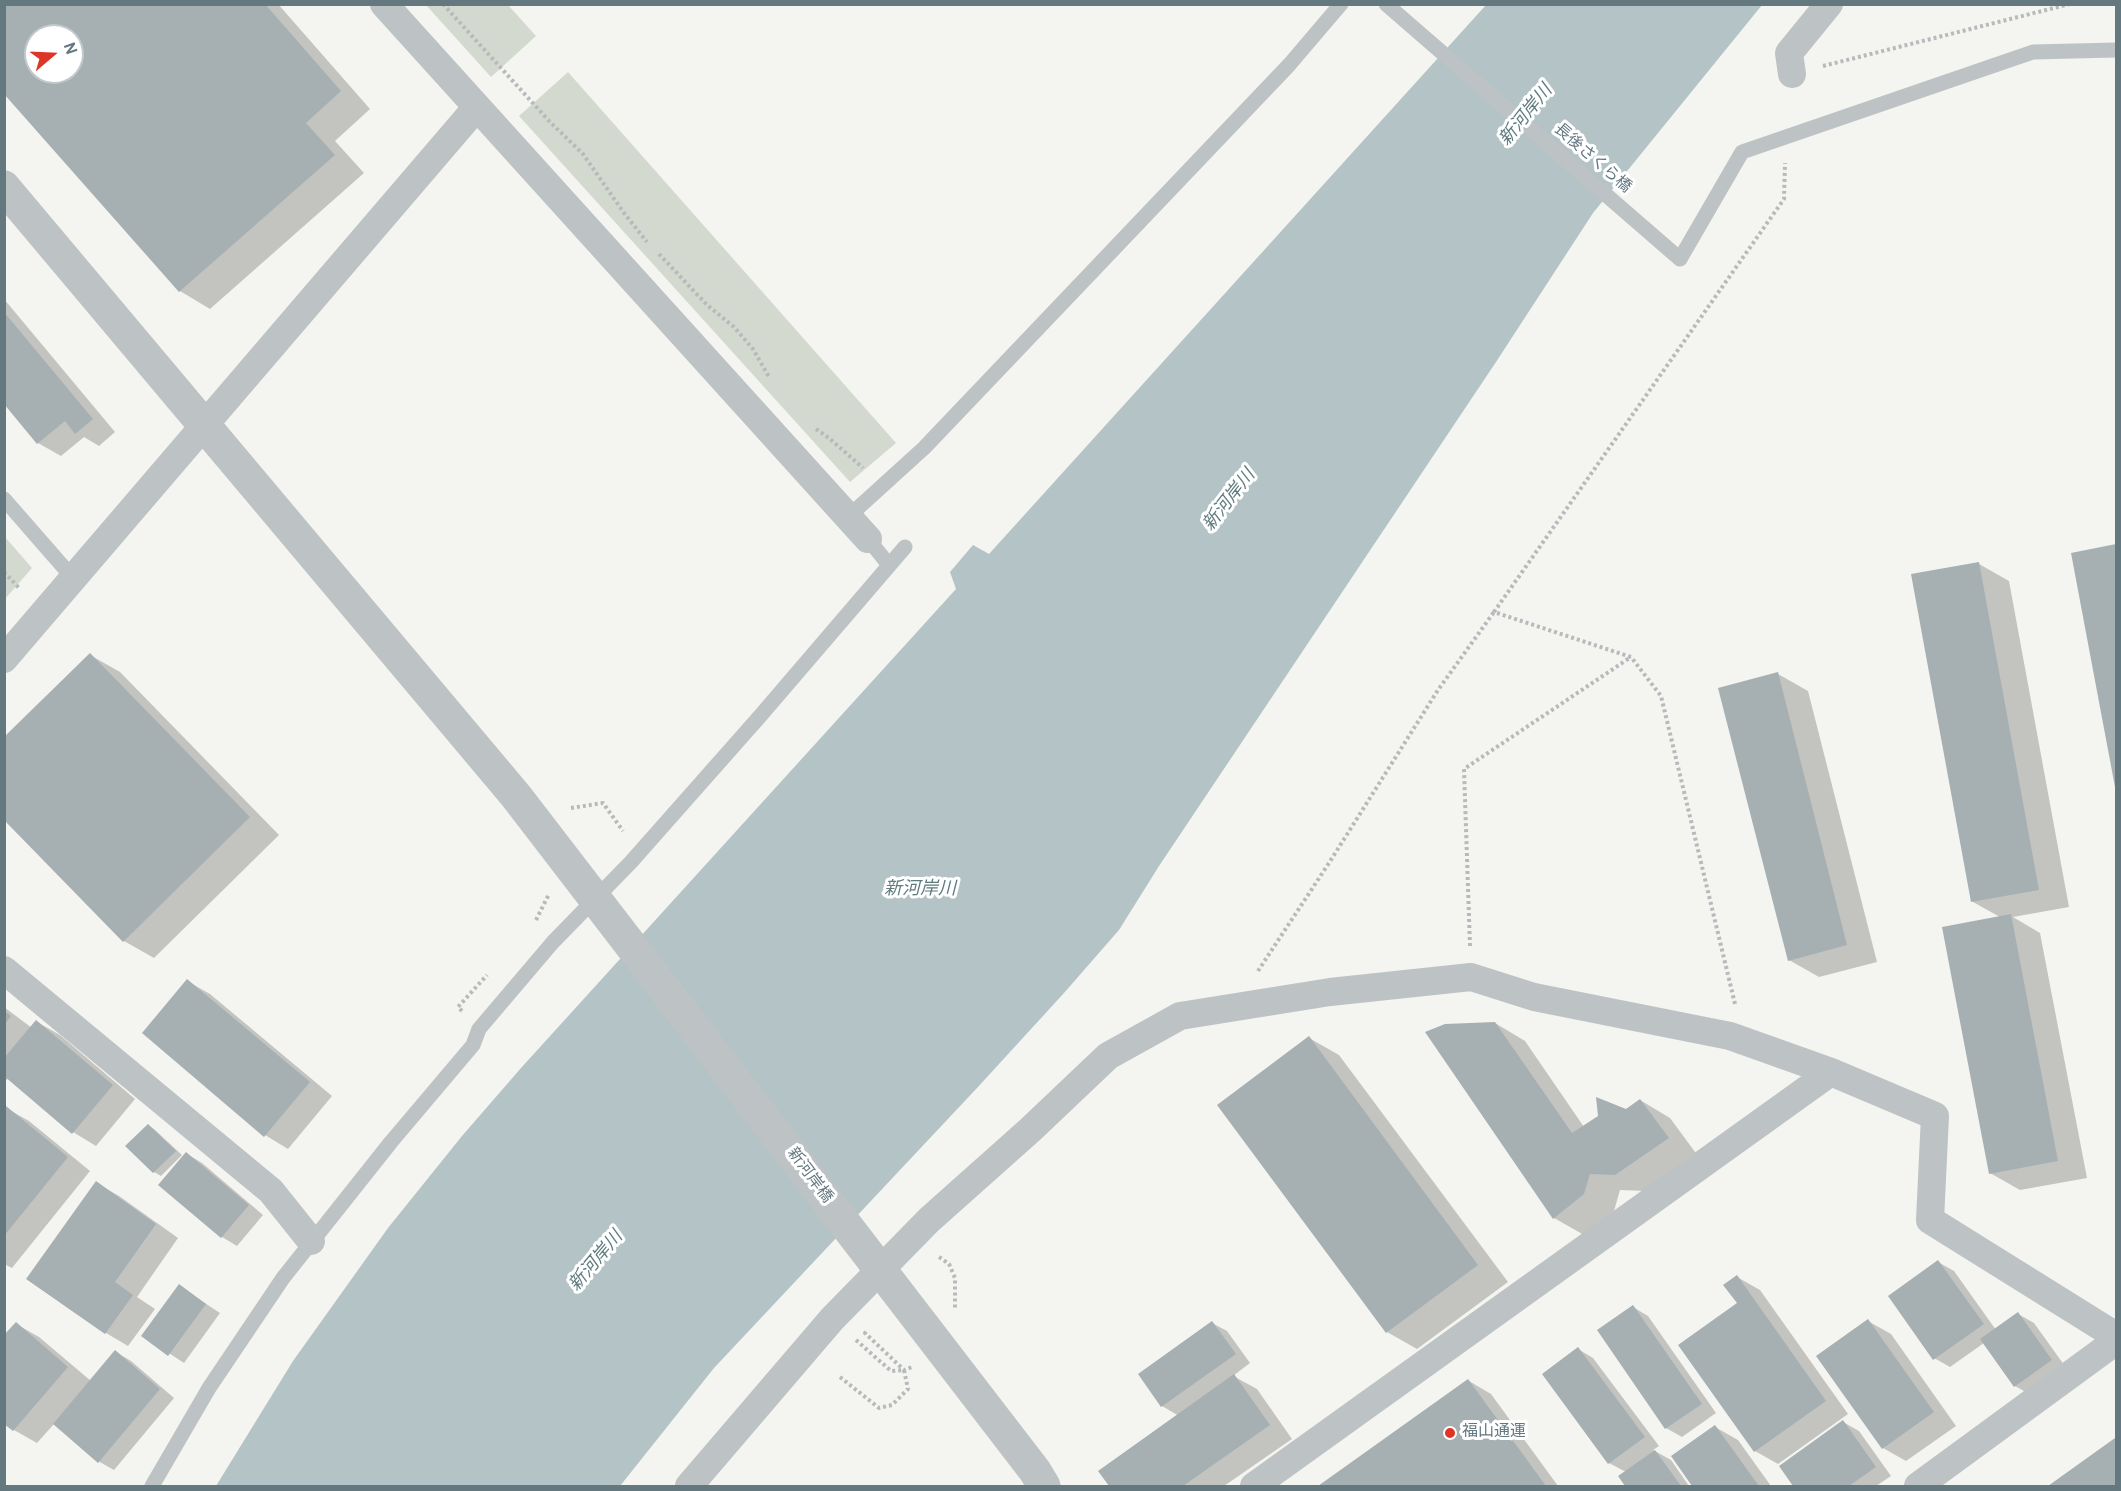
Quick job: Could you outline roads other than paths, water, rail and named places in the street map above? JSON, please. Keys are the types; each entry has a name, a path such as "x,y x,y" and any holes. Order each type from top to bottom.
{"street":[{"path":"384,4 868,539"},
{"path":"1792,74 1789,53 1828,4"},
{"path":"4,659 476,108"},
{"name":"新河岸橋","path":"4,187 516,796 567,885 1039,1479"},
{"path":"4,970 271,1191 310,1241"},
{"path":"689,1486 832,1319 929,1220 1030,1130 1108,1056 1180,1016 1330,992 1471,977 1534,997 1730,1036 1831,1071 1935,1116 1930,1220 2116,1336"},
{"path":"1254,1486 1831,1071"},
{"path":"1918,1486 2116,1341"}],"lane":[{"path":"848,517 924,448 1289,65 1341,4"},
{"name":"長後さくら橋","path":"1386,4 1680,259 1742,152 2033,52 2116,50"},
{"path":"4,499 73,578"},
{"path":"868,539 889,565"},
{"path":"152,1486 208,1388 283,1278 310,1241 473,1045 479,1029 553,942 631,862 761,715 905,547"}],"water":[{"name":"新河岸川","path":"1486,5 1762,5 1593,213 1159,866 1119,930 977,1088 714,1368 620,1486 216,1486 293,1361 388,1228 462,1136 956,589 950,572 973,545 989,554"}],"place":[{"name":"福山通運","path":"1450,1433"}]}
